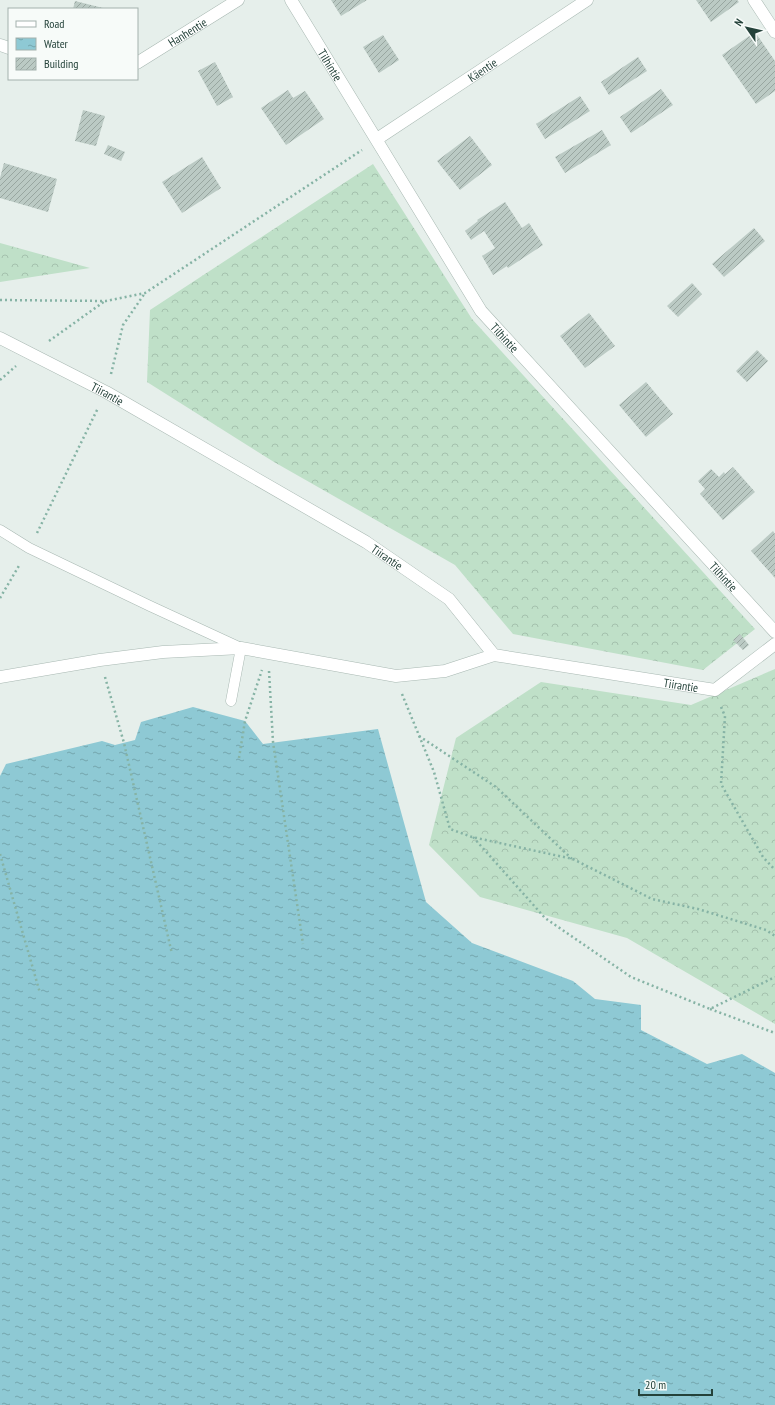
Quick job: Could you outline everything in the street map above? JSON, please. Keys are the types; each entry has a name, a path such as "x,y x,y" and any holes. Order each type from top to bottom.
{"street":[{"name":"Hanhentie","path":"138,62 238,0"},
{"name":"Tilhintie","path":"291,0 481,311 775,632"},
{"name":"Käentie","path":"377,140 586,0"},
{"path":"754,0 775,32"},
{"name":"Tiirantie","path":"0,338 106,392 366,542 449,599 494,655 715,690 775,644"},
{"path":"0,677 100,660 163,652 241,648 396,676 445,671 494,655"}],"lane":[{"path":"0,530 30,548 241,648 231,701"}],"path":[{"path":"0,300 106,301 145,293 377,140"},
{"path":"0,598 30,548 106,392 123,325 145,293"},
{"path":"0,380 31,354 106,301"},
{"path":"239,758 245,721 268,653"},
{"path":"268,653 273,742 303,944"},
{"path":"100,660 124,743 172,954"},
{"path":"396,676 434,772 450,829 472,837 573,859 652,899 698,909 766,930 775,936"},
{"path":"715,690 725,716 721,784 763,857 775,870"},
{"path":"419,736 496,787 573,859"},
{"path":"472,837 545,918 631,977 775,1033"},
{"path":"0,854 40,992"},
{"path":"710,1009 775,977"}],"green space":[{"path":"373,164 472,319 755,629 703,670 513,634 455,565 274,462 147,382 150,310"},
{"path":"0,243 90,268 0,282"},
{"path":"775,669 775,1024 627,938 480,897 429,845 456,738 541,682 691,705"}],"water":[{"path":"193,707 245,721 263,744 378,729 426,902 472,943 573,981 595,999 641,1005 641,1030 707,1064 742,1054 775,1073 775,1405 0,1405 0,776 6,764 102,741 115,745 135,740 141,722"}],"building":[{"path":"331,0 367,0 341,16"},
{"path":"696,0 737,0 739,2 711,22"},
{"path":"75,1 103,8 73,8"},
{"path":"755,32 775,61 775,91 756,104 722,55"},
{"path":"383,35 399,60 379,73 363,47"},
{"path":"638,57 647,71 609,95 601,82"},
{"path":"215,62 233,97 217,106 198,71"},
{"path":"661,89 673,105 631,133 620,117"},
{"path":"288,90 293,98 305,91 324,119 286,145 261,108"},
{"path":"580,96 590,111 545,139 536,124"},
{"path":"83,110 105,116 96,146 75,141"},
{"path":"602,130 611,145 565,173 555,157"},
{"path":"470,136 492,165 460,190 437,161"},
{"path":"108,145 125,152 121,161 104,154"},
{"path":"202,157 221,188 182,213 162,182"},
{"path":"4,163 57,179 48,212 0,198 0,178"},
{"path":"505,202 522,228 529,223 543,245 508,268 507,266 493,275 482,256 495,248 484,231 471,240 465,231 478,221 477,220"},
{"path":"754,228 765,241 724,277 712,264"},
{"path":"692,283 702,294 678,317 667,306"},
{"path":"589,313 615,346 585,368 560,336"},
{"path":"757,350 768,361 747,382 736,371"},
{"path":"646,382 673,414 646,437 619,405"},
{"path":"733,467 755,492 723,520 700,494 705,489 698,481 711,469 719,477"},
{"path":"773,531 775,534 775,578 751,551"},
{"path":"740,634 749,645 743,650 733,640"}]}
